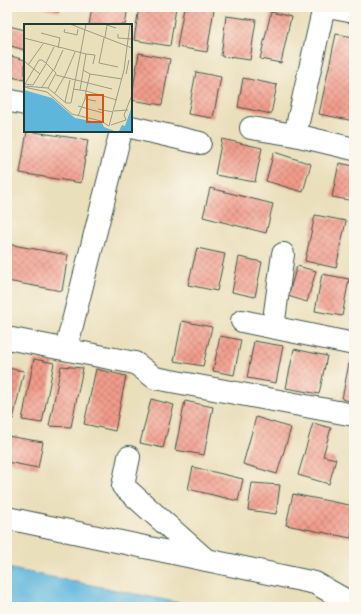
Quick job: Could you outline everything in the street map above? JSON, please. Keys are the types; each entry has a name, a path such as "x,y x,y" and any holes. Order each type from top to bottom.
{"street":[{"path":"295,135 324,7"},
{"path":"328,7 354,12"},
{"path":"7,100 24,104"},
{"path":"132,127 200,143"},
{"path":"251,128 295,135 354,149"},
{"path":"66,349 121,132"},
{"path":"273,327 283,254"},
{"path":"242,321 354,344"},
{"path":"7,338 135,363 154,378 354,416"},
{"path":"129,457 123,486 207,561"},
{"path":"7,518 314,583 348,602 354,607"}],"water":[{"path":"7,568 200,607 7,607"}],"building":[{"path":"38,7 60,7 59,12"},
{"path":"92,7 128,7 125,24 89,24"},
{"path":"139,7 176,7 170,46 134,40"},
{"path":"184,7 204,7 214,9 207,52 177,47"},
{"path":"271,12 291,17 281,63 260,59"},
{"path":"226,16 256,20 250,60 221,56"},
{"path":"9,26 24,30 24,50 7,45 7,32"},
{"path":"336,34 354,37 354,121 319,114"},
{"path":"139,53 170,59 162,105 132,100"},
{"path":"7,55 24,60 24,80 7,76"},
{"path":"196,72 221,77 213,118 188,114"},
{"path":"243,78 277,85 271,114 238,107"},
{"path":"27,132 88,140 81,183 20,173"},
{"path":"222,139 262,148 255,182 215,175"},
{"path":"274,152 311,164 303,192 266,181"},
{"path":"339,163 354,166 354,201 332,197"},
{"path":"210,188 273,204 266,233 203,217"},
{"path":"315,215 346,221 336,268 305,261"},
{"path":"7,244 68,255 62,291 7,281"},
{"path":"197,248 225,254 217,291 188,285"},
{"path":"239,257 262,262 255,297 232,292"},
{"path":"297,266 316,271 307,302 288,296"},
{"path":"322,274 349,279 342,316 315,311"},
{"path":"353,309 354,321 351,321"},
{"path":"182,321 212,327 203,366 174,361"},
{"path":"220,336 241,340 234,375 213,371"},
{"path":"254,341 283,346 276,383 247,378"},
{"path":"294,349 327,356 319,394 286,388"},
{"path":"350,358 354,359 354,402 342,399"},
{"path":"34,359 54,363 42,423 22,420"},
{"path":"61,366 83,368 71,427 49,426"},
{"path":"7,368 24,371 13,419 7,417"},
{"path":"96,369 126,376 115,431 84,424"},
{"path":"151,399 174,405 163,448 140,443"},
{"path":"185,401 213,407 204,455 175,450"},
{"path":"256,417 291,428 277,474 243,464"},
{"path":"313,423 331,428 323,456 336,459 329,484 298,475"},
{"path":"7,436 43,442 38,468 7,462"},
{"path":"193,467 243,479 238,501 188,489"},
{"path":"252,483 280,485 276,514 248,510"},
{"path":"293,494 354,506 354,524 351,538 286,525"}]}
